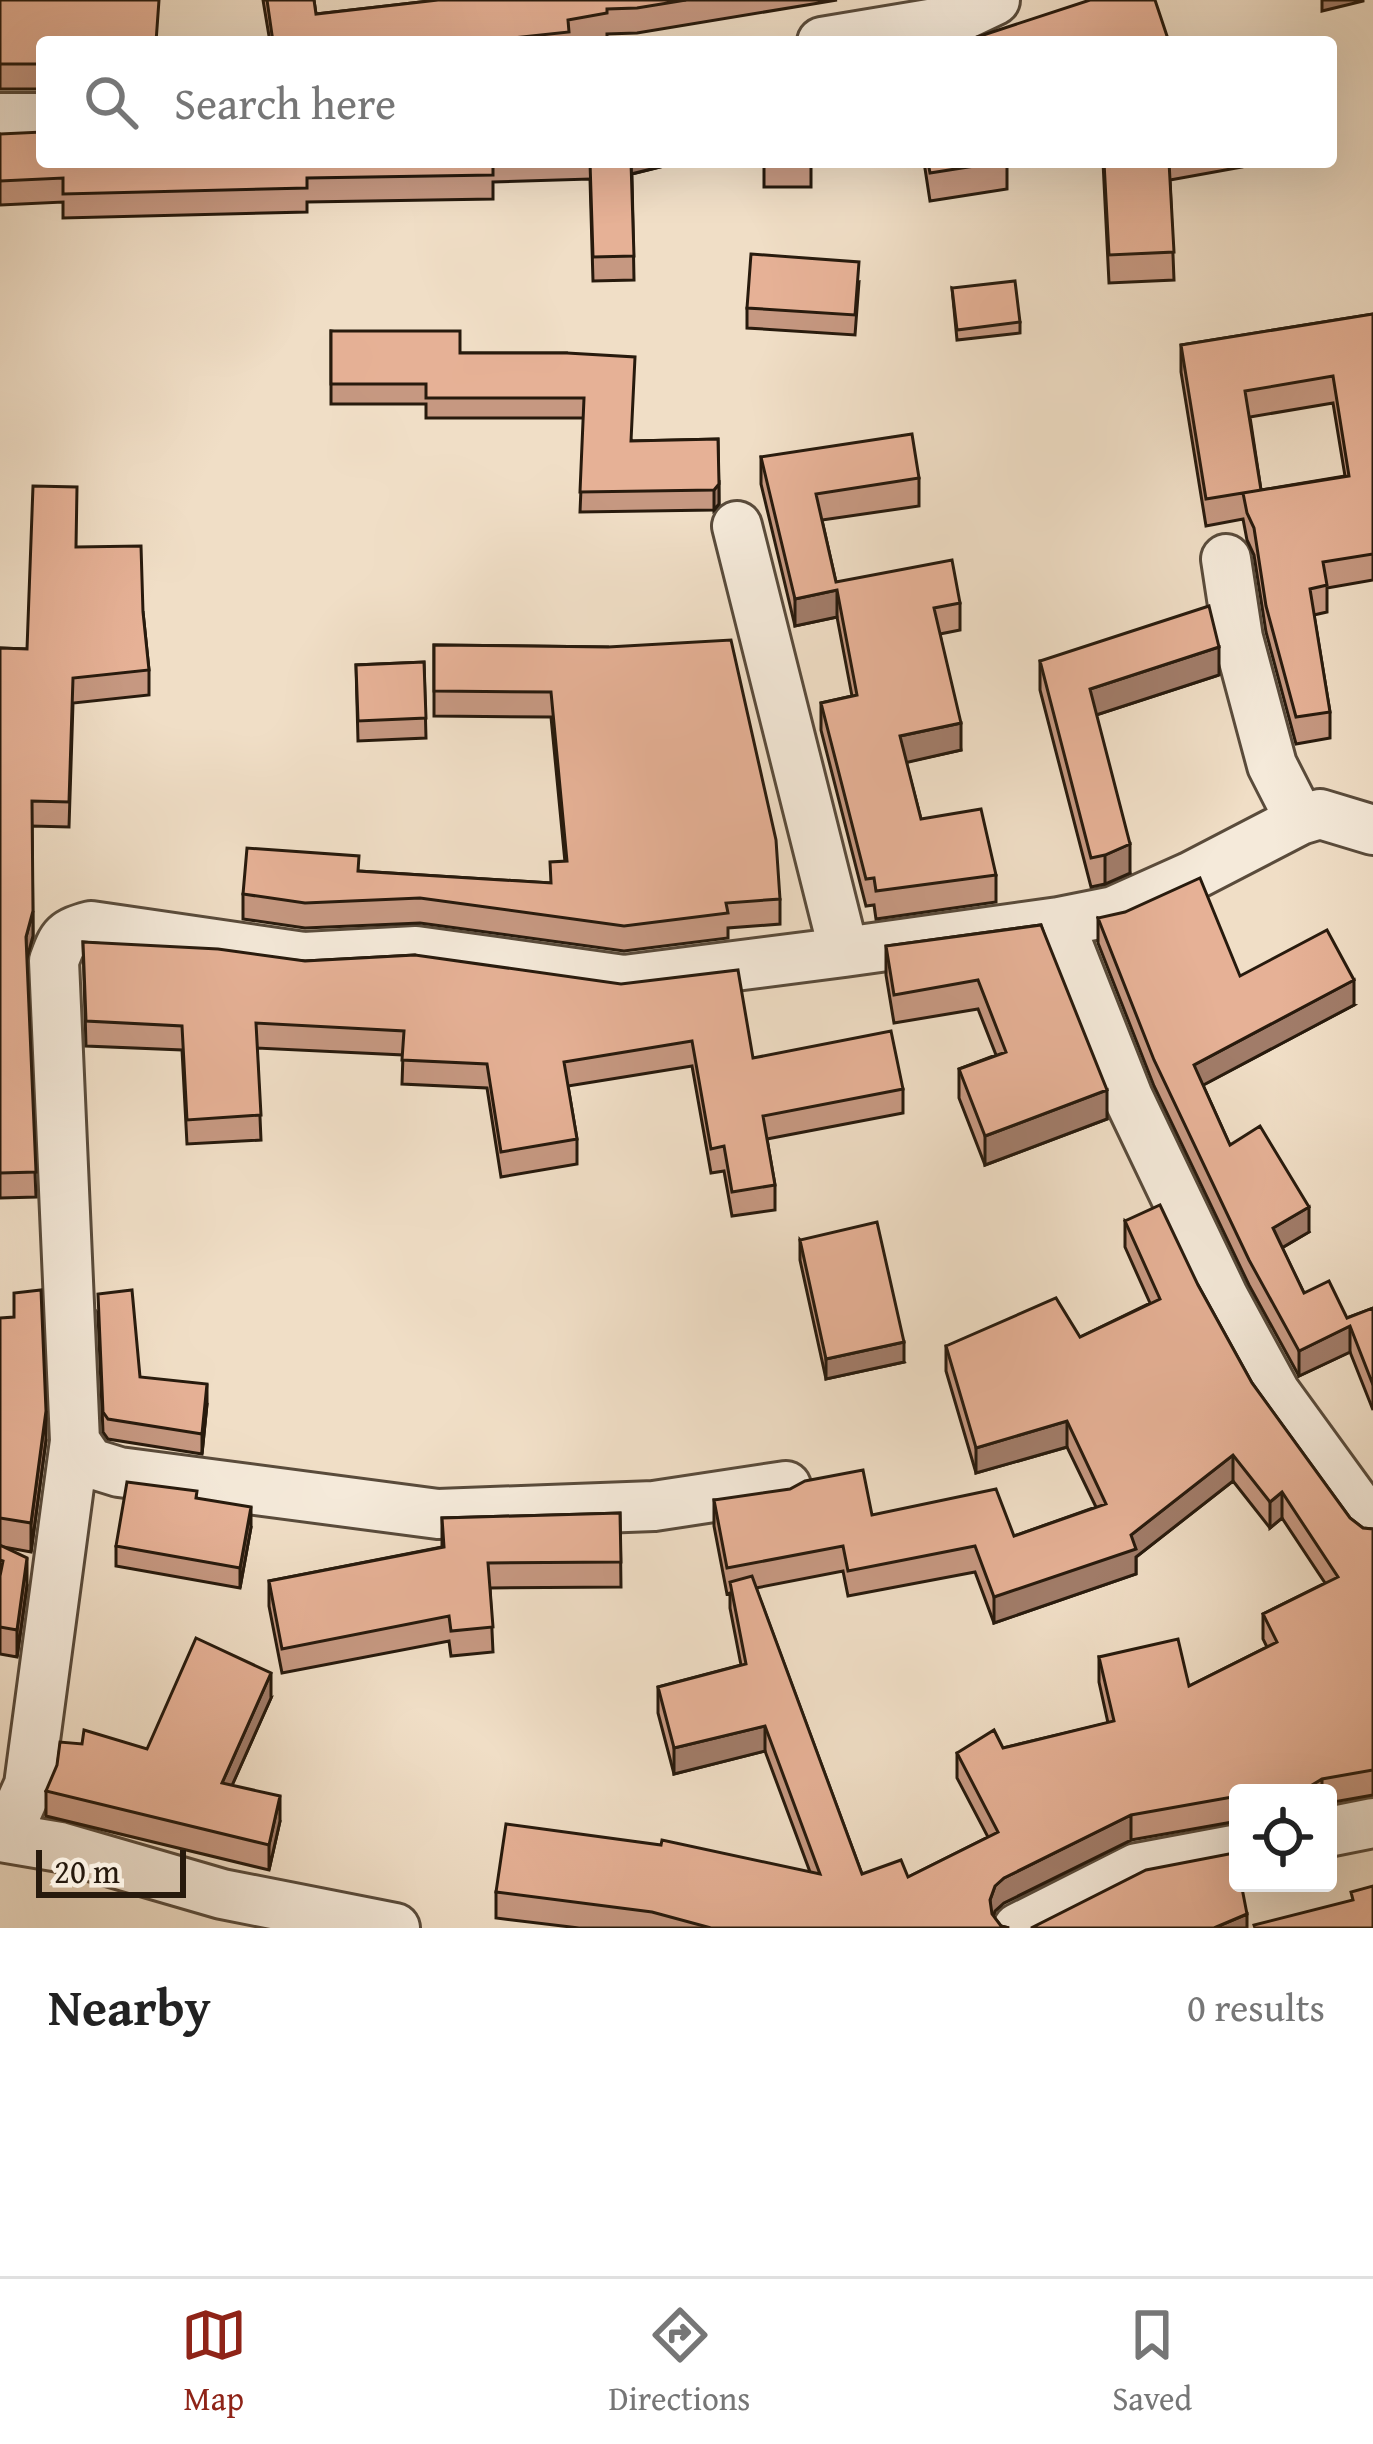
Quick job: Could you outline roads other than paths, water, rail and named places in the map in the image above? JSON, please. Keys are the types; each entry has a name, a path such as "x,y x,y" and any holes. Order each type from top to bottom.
{"street":[{"path":"858,36 953,20 995,0"},
{"path":"0,118 36,118"},
{"path":"737,526 844,952"},
{"path":"1226,559 1238,638 1272,765 1300,820"},
{"path":"395,1928 222,1894 60,1847 3,1837 29,1785 75,1442 54,961 62,939 91,926 304,957 416,951 624,980 1114,911 1300,820 1320,814 1373,830"},
{"path":"1059,922 1128,1097 1224,1298 1275,1393 1373,1527"},
{"path":"75,1442 90,1463 119,1472 438,1514 654,1506 786,1486"},
{"path":"1337,1830 1373,1823"},
{"path":"1018,1928 1137,1868 1229,1851"}]}
